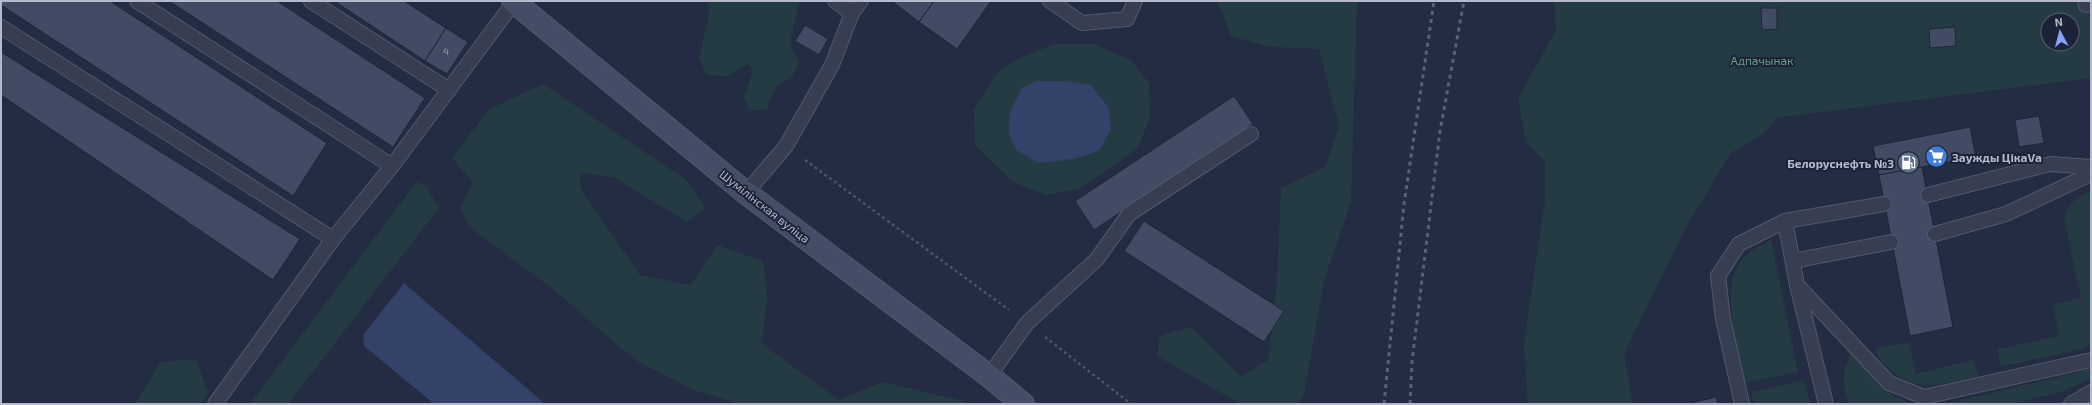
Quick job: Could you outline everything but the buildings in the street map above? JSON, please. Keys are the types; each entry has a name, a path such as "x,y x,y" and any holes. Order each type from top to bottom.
{"main road":[{"name":"Шумілінская вуліца","path":"514,2 746,193 989,376 1023,404"}],"lane":[{"path":"137,1 392,166"},
{"path":"311,1 449,90"},
{"path":"836,1 852,13"},
{"path":"746,193 786,146 832,65 852,13 861,1"},
{"path":"1050,1 1082,23 1126,20 1135,1"},
{"path":"215,404 333,239 392,166 514,2"},
{"path":"1,27 333,239"},
{"path":"989,376 1027,323 1097,259 1129,214 1251,134"},
{"path":"1928,195 2050,164 2091,167"},
{"path":"1935,234 2006,214 2091,174"},
{"path":"1742,404 1723,319 1718,276 1739,244 1785,221 1884,204"},
{"path":"1785,221 1797,285 1826,404"},
{"path":"1793,261 1891,242"},
{"path":"1797,285 1889,383 1924,397 2091,360"},
{"path":"2070,404 2091,392"}],"path":[{"path":"786,146 1027,323 1131,404"}],"green space":[{"path":"708,1 798,1 799,4 790,43 799,64 791,78 776,86 767,109 750,111 744,97 753,71 748,64 727,76 707,75 699,58 709,16"},
{"path":"1217,1 1357,1 1351,202 1324,280 1304,395 1296,404 1241,404 1157,356 1160,336 1191,327 1241,377 1268,360 1277,282 1281,188 1325,167 1339,126 1319,49 1270,47 1231,36"},
{"name":"Адпачынак","path":"1554,1 2091,1 2091,78 1776,118 1765,133 1731,153 1687,225 1624,354 1633,404 1528,404 1524,343 1545,200 1545,162 1526,142 1518,99 1556,30"},
{"path":"1054,44 1095,44 1131,60 1149,83 1150,118 1137,149 1079,189 1046,195 1013,182 975,145 974,110 997,73 1020,58","holes":["1091,85 1109,108 1111,129"]},
{"path":"543,84 685,179 706,208 687,222 615,178 581,172 580,188 640,275 691,285 717,245 763,261 767,298 762,344 839,400 882,382 960,400 966,404 740,404 694,390 635,360 553,289 469,227 460,207 473,183 452,158 488,110"},
{"path":"416,182 426,186 439,208 288,404 250,404"},
{"path":"2091,192 2091,345 2077,350 2001,367 1997,349 2059,336 2053,304 2081,298 2064,219 2073,201 2081,195"},
{"path":"1771,240 1798,372 1745,383 1732,320 1732,287 1735,273 1744,257 1754,249"},
{"path":"1909,342 1916,374 1974,360 1978,376 1945,384 1934,385 1913,383 1903,379 1884,364 1878,356 1875,348"},
{"path":"1852,350 1876,381 1892,394 1909,402 1934,404 1849,404 1844,377 1846,365"},
{"path":"196,359 208,393 200,404 135,404 161,362"},
{"path":"2091,369 2091,377 2088,380 2058,393 2011,404 1946,404"},
{"path":"1804,380 1810,404 1754,404 1751,392"}],"water":[{"path":"1037,81 1066,81 1091,85 1109,108 1111,129 1099,151 1073,159 1039,163 1016,150 1009,135 1010,111 1022,88"},
{"path":"404,283 543,402 541,404 434,404 364,346 363,335"}],"railway":[{"path":"1384,404 1404,204 1434,1"},
{"path":"1410,404 1412,362 1440,131 1464,1"}],"place":[{"name":"Заужды ЦікаVа","path":"1936,157"},
{"name":"Белоруснефть №3","path":"1909,163"}]}
